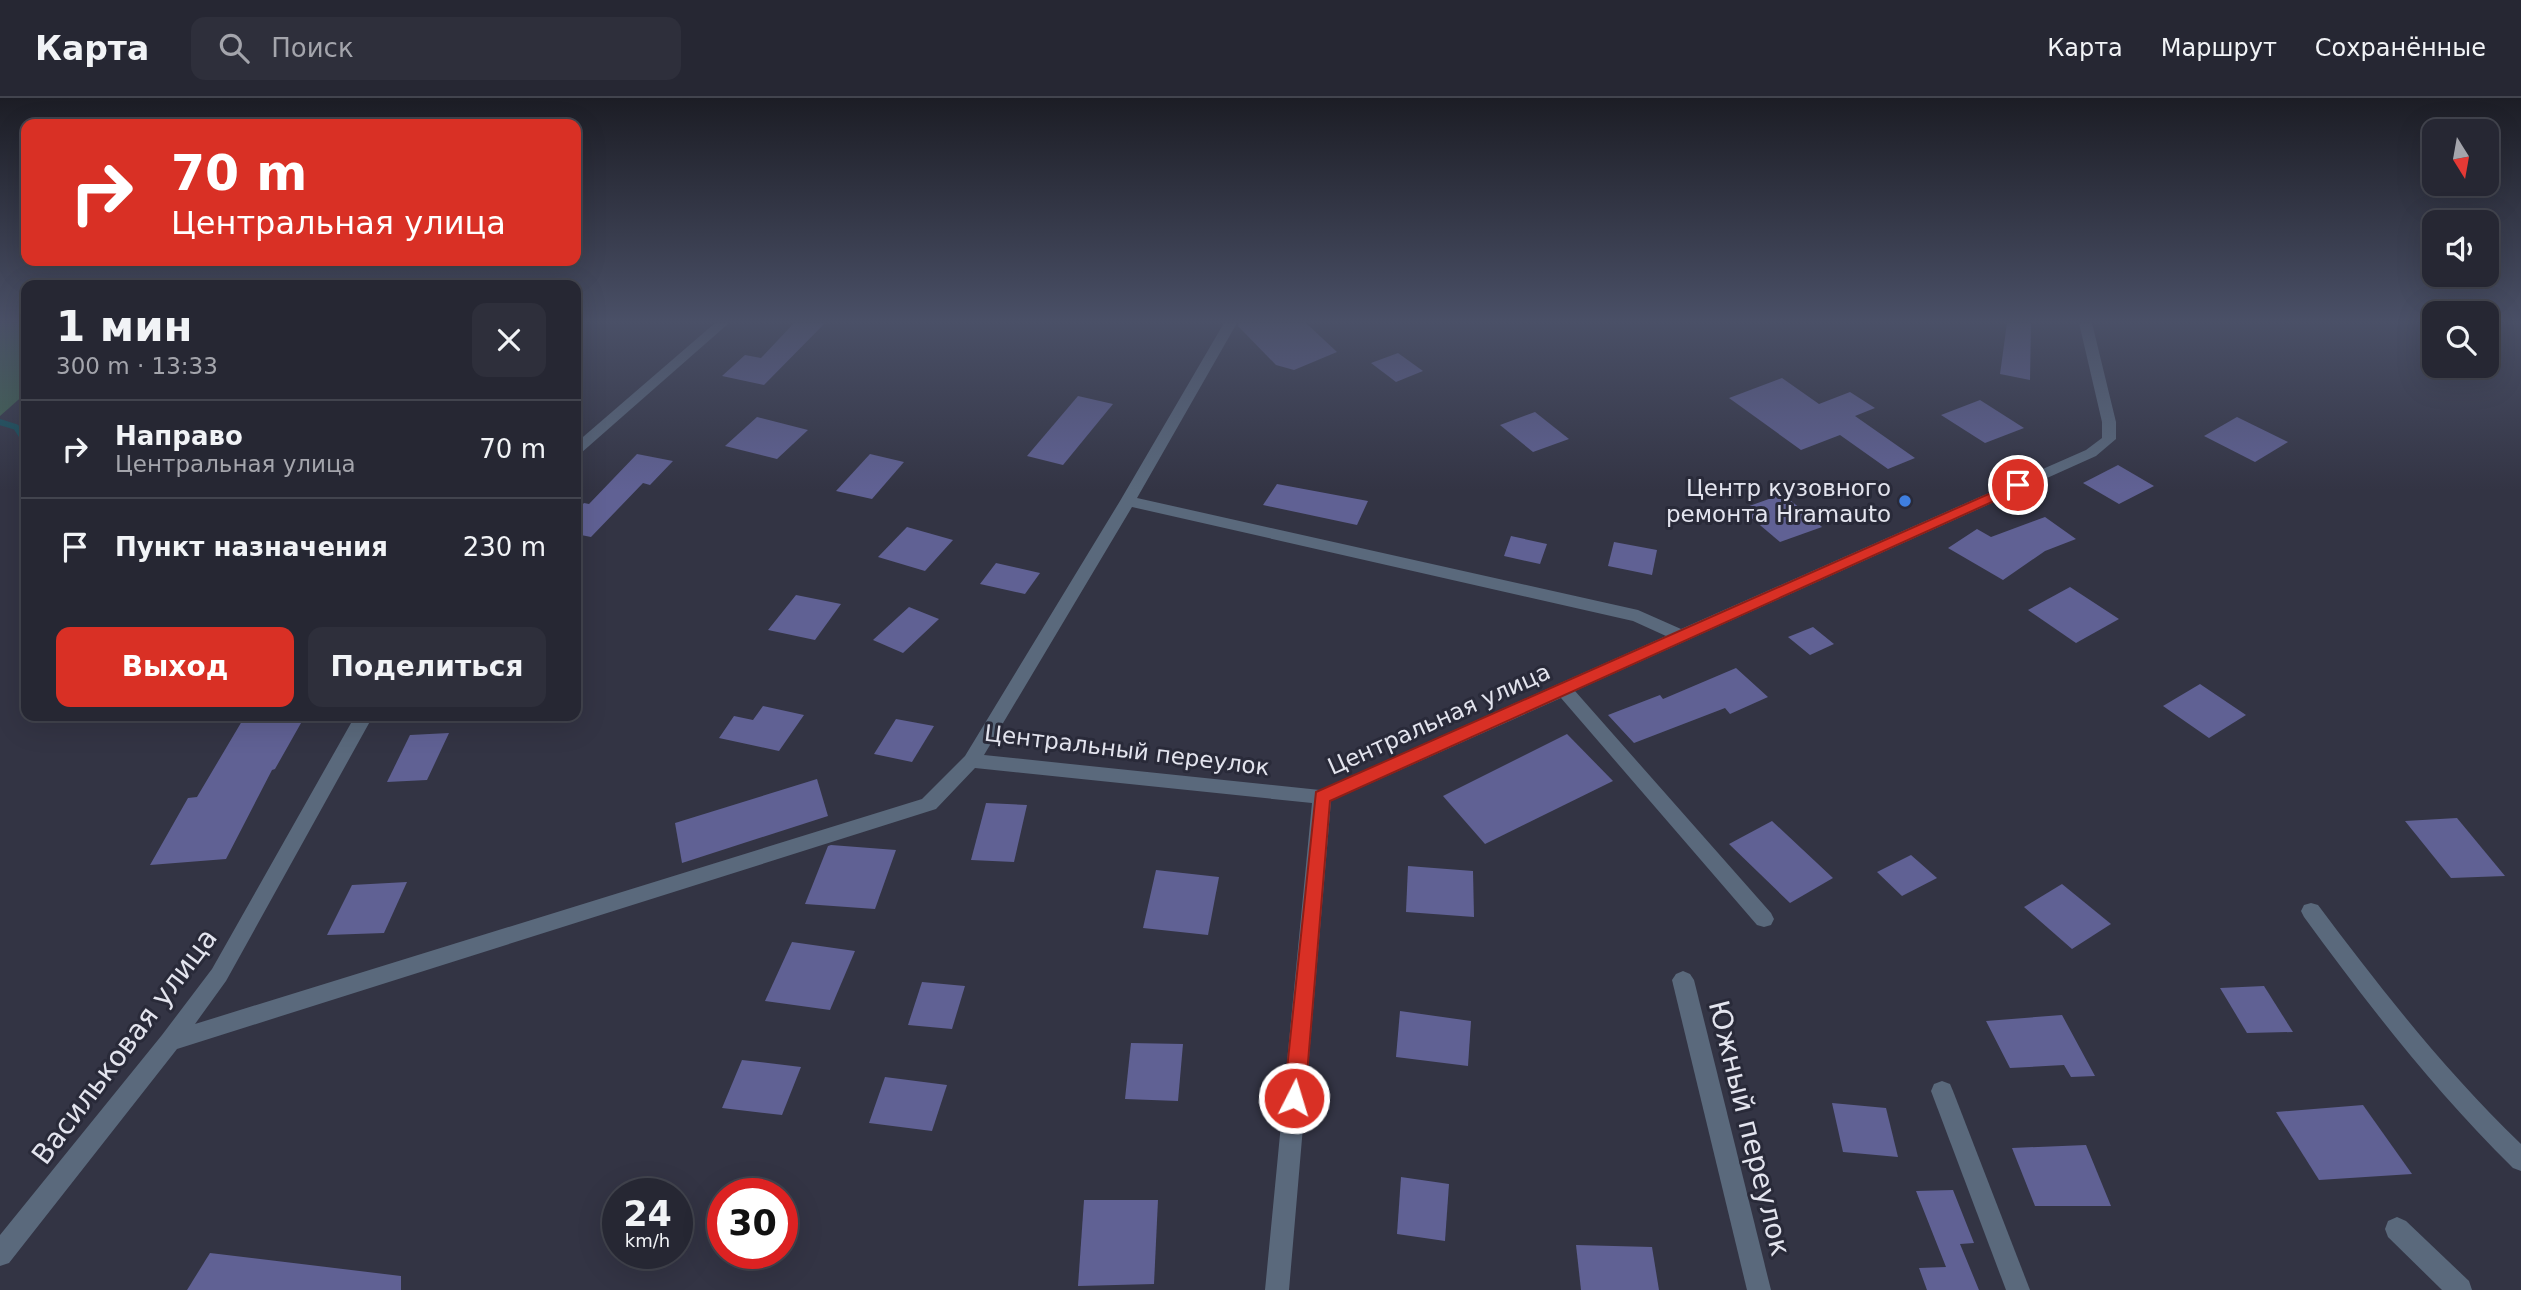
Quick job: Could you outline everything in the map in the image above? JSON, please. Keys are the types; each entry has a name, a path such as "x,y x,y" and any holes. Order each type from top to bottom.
{"street":[{"path":"581,446 659,379"},
{"name":"Центральный переулок","path":"1199,379 971,761 1322,797"},
{"name":"Центральная улица","path":"1277,1290 1322,797 2091,453 2109,439 2109,422 2098,379"},
{"path":"1128,501 1638,616 1681,636"},
{"path":"1564,690 1764,919"},
{"name":"Васильковая улица","path":"0,1254 170,1041 219,975 361,721"},
{"path":"170,1041 929,804 971,761"},
{"path":"2311,911 2384,1010 2472,1112 2521,1160"},
{"name":"Южный переулок","path":"1683,980 1759,1290"},
{"path":"1942,1091 2018,1290"},
{"path":"2397,1229 2460,1290"}],"green space":[{"path":"0,379 21,379 21,397 0,416"}],"building":[{"path":"734,379 770,379 764,385"},
{"path":"1780,379 1819,404 1850,392 1875,408 1855,416 1915,458 1888,469 1840,435 1801,450 1729,398"},
{"path":"1078,396 1113,404 1063,465 1027,456"},
{"path":"1980,400 2024,428 1985,443 1941,415"},
{"path":"1535,412 1569,439 1533,452 1500,425"},
{"path":"757,417 808,430 777,459 725,446"},
{"path":"2237,417 2288,442 2255,462 2204,436"},
{"path":"637,454 673,461 650,485 643,483 591,537 581,535 581,506 584,503 589,504"},
{"path":"870,454 904,462 872,499 836,491"},
{"path":"2118,465 2154,486 2119,504 2083,483"},
{"path":"1277,484 1368,501 1357,525 1263,505"},
{"path":"1783,494 1822,527 1780,542 1741,509"},
{"path":"2045,517 2076,539 2045,551 2003,580 1948,548 1977,529 1991,537"},
{"path":"907,527 953,540 925,571 878,557"},
{"path":"1511,536 1547,544 1540,564 1504,556"},
{"path":"1614,542 1657,550 1652,575 1608,566"},
{"path":"996,563 1040,573 1025,594 980,584"},
{"path":"2070,587 2119,619 2076,643 2028,610"},
{"path":"796,595 841,604 815,640 768,630"},
{"path":"909,607 939,619 903,653 873,640"},
{"path":"1813,627 1834,644 1810,655 1788,637"},
{"path":"1736,668 1768,697 1730,714 1725,708 1634,743 1608,715 1660,695 1663,699"},
{"path":"2200,684 2246,715 2209,738 2163,706"},
{"path":"763,706 804,715 779,751 719,738 734,716 753,720"},
{"path":"896,719 934,726 912,762 874,754"},
{"path":"242,721 302,721 272,770 226,859 150,865 188,798 197,797"},
{"path":"449,733 427,780 387,782 410,735"},
{"path":"1567,734 1613,781 1485,844 1443,796"},
{"path":"817,779 828,816 682,863 675,823"},
{"path":"986,803 1027,805 1014,862 971,860"},
{"path":"2457,818 2505,876 2451,878 2405,821"},
{"path":"1772,821 1833,878 1790,903 1729,844"},
{"path":"828,846 896,850 875,909 805,904"},
{"path":"1911,855 1937,878 1902,896 1877,872"},
{"path":"1408,866 1473,871 1474,917 1406,912"},
{"path":"1156,870 1219,877 1208,935 1143,928"},
{"path":"407,882 384,933 327,935 352,885"},
{"path":"2062,884 2111,924 2072,949 2024,907"},
{"path":"792,942 855,951 830,1010 765,1001"},
{"path":"922,982 965,986 952,1029 908,1025"},
{"path":"2264,986 2293,1032 2247,1033 2220,988"},
{"path":"1400,1011 1471,1021 1468,1066 1396,1057"},
{"path":"2062,1015 2095,1076 2071,1077 2064,1065 2010,1068 1986,1021"},
{"path":"1131,1043 1183,1044 1178,1101 1125,1099"},
{"path":"742,1060 801,1067 782,1115 722,1108"},
{"path":"885,1077 947,1085 932,1131 869,1123"},
{"path":"1832,1103 1886,1108 1898,1157 1843,1152"},
{"path":"2363,1105 2412,1174 2319,1180 2276,1112"},
{"path":"2086,1145 2111,1206 2035,1206 2012,1148"},
{"path":"1401,1177 1449,1184 1445,1241 1397,1234"},
{"path":"1953,1190 1974,1243 1960,1244 1979,1290 1927,1290 1919,1268 1946,1267 1916,1191"},
{"path":"1084,1200 1158,1200 1154,1284 1078,1286"},
{"path":"1576,1245 1652,1247 1659,1290 1581,1290"},
{"path":"210,1253 401,1276 401,1290 187,1290"}],"waterway":[{"path":"0,422 16,427 21,434"}],"place":[{"name":"Центр кузовного ремонта Hramauto","path":"1905,501"}],"route":[{"path":"1294,1098 1322,797 2018,485"}]}
